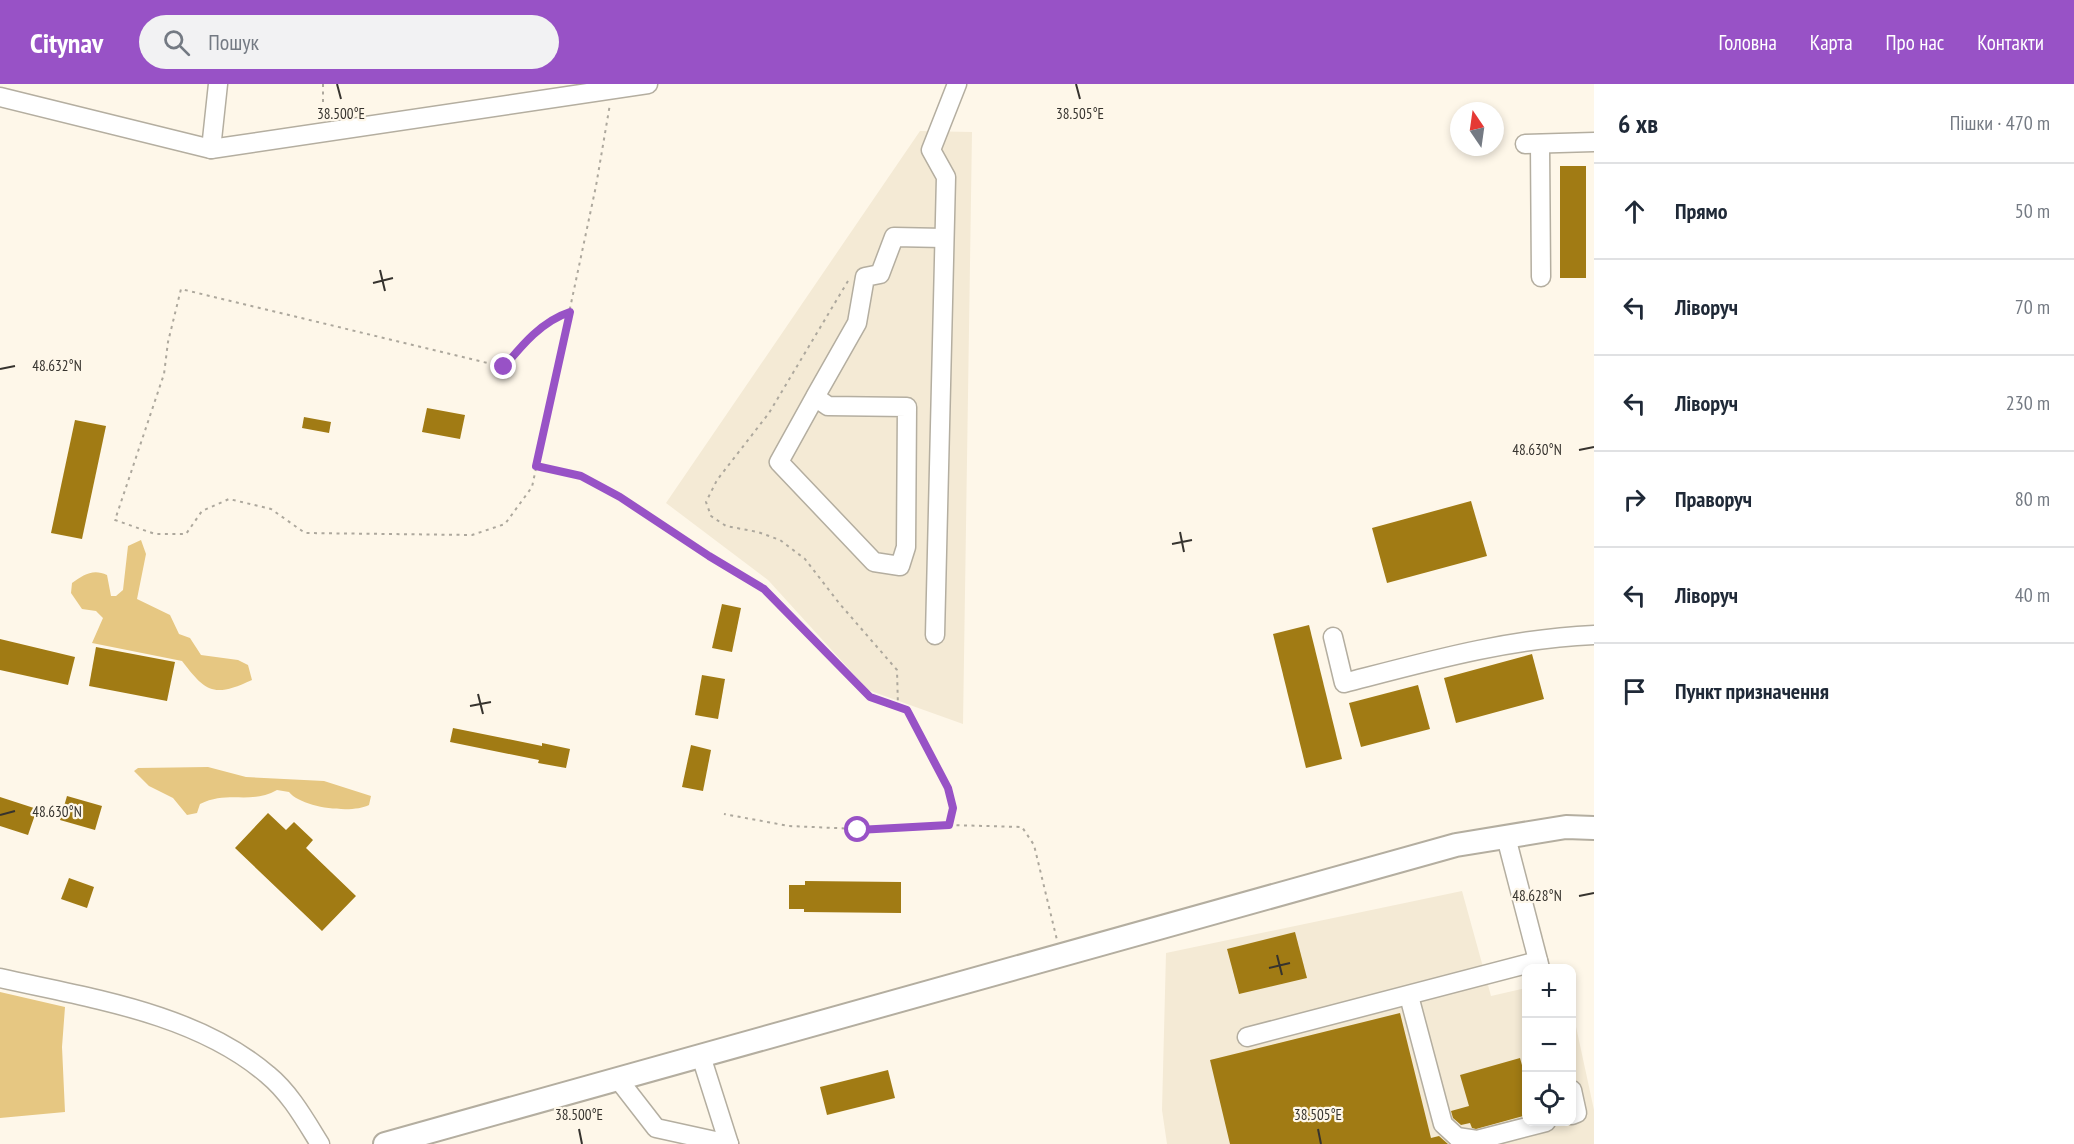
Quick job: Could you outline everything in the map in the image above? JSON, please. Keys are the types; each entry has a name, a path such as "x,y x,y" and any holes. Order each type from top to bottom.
{"main road":[{"path":"385,1144 1456,845 1566,827 1594,828"}],"street":[{"path":"211,148 218,84"},
{"path":"570,84 594,92"},
{"path":"0,97 211,148 648,84"},
{"path":"935,635 946,177 931,150 957,84"},
{"path":"1541,277 1533,144 1594,142"},
{"path":"815,397 828,406 907,407 906,547 900,566 874,562 779,462 815,397 857,323 865,277 880,274 894,237 944,238"},
{"path":"1333,637 1344,683 1486,646 1555,637 1594,635"},
{"path":"1506,837 1539,964"},
{"path":"1247,1037 1522,969"},
{"path":"0,978 105,999 192,1030 230,1049 269,1076 292,1101 316,1138"},
{"path":"1409,996 1443,1124 1457,1137 1477,1140 1531,1126"},
{"path":"701,1056 729,1144"},
{"path":"618,1079 656,1128 729,1144"}],"path":[{"path":"323,84 323,132"},
{"path":"570,312 555,317 523,344 504,367 182,289 168,342 164,374 114,520 155,534 186,534 202,511 229,499 271,509 305,533 472,535 505,524 532,487 570,312 596,186 613,89"},
{"path":"536,466 581,476 620,497 709,556 764,589 870,697 907,710 948,788 953,808 949,825"},
{"path":"724,814 789,826 858,830 949,825 1022,827 1034,845 1053,916 1059,956"}],"shaded area":[{"path":"920,131 972,132 963,724 868,690 768,580 666,503"},
{"path":"141,540 146,554 137,599 170,615 179,634 190,638 201,655 238,660 248,665 252,680 228,689 211,689 198,680 182,661 92,643 103,618 96,611 82,609 71,593 72,583 88,573 102,573 107,575 111,596 116,596 123,590 128,546"},
{"path":"208,767 246,777 324,781 371,796 369,805 361,808 340,809 316,806 295,798 289,792 277,790 258,797 211,800 200,804 197,813 187,815 173,798 149,786 134,771 138,768"},
{"path":"1462,891 1491,996 1522,989 1522,1126 1576,1126 1576,1027 1594,1110 1594,1144 1167,1144 1162,1110 1166,953"},
{"path":"0,992 65,1007 62,1047 65,1112 0,1118"}],"building":[{"path":"1560,166 1586,166 1586,278 1560,278"},
{"path":"427,408 465,415 460,439 422,432"},
{"path":"304,417 331,422 329,433 302,428"},
{"path":"75,420 106,426 82,539 51,533"},
{"path":"1471,501 1487,556 1387,583 1372,528"},
{"path":"722,604 741,608 732,652 712,648"},
{"path":"1309,625 1342,759 1306,768 1273,634"},
{"path":"0,639 75,657 68,685 0,670"},
{"path":"96,647 175,662 167,701 89,686"},
{"path":"1532,654 1544,699 1456,723 1444,678"},
{"path":"702,675 725,679 718,719 695,715"},
{"path":"1418,685 1430,729 1361,747 1349,703"},
{"path":"453,728 542,746 542,743 570,749 566,768 538,763 539,760 450,742"},
{"path":"691,745 711,750 703,791 682,787"},
{"path":"67,796 102,806 95,830 60,820"},
{"path":"0,797 37,809 28,835 0,826"},
{"path":"268,813 286,830 294,822 313,840 306,848 356,896 322,931 235,848"},
{"path":"69,878 94,887 87,908 61,899"},
{"path":"805,881 901,882 901,913 804,912 804,909 789,909 789,885 805,885"},
{"path":"1295,932 1307,978 1239,994 1227,949"},
{"path":"1400,1013 1431,1138 1439,1136 1448,1144 1230,1144 1210,1060"},
{"path":"1520,1058 1522,1116 1476,1129 1472,1128 1470,1123 1461,1125 1453,1118 1451,1111 1469,1106 1460,1075"},
{"path":"888,1070 895,1098 827,1115 820,1087"}],"route":[{"path":"504,367 523,344 555,317 570,312 536,466 581,476 620,497 709,556 764,589 870,697 907,710 948,788 953,808 949,825 858,830"}]}
